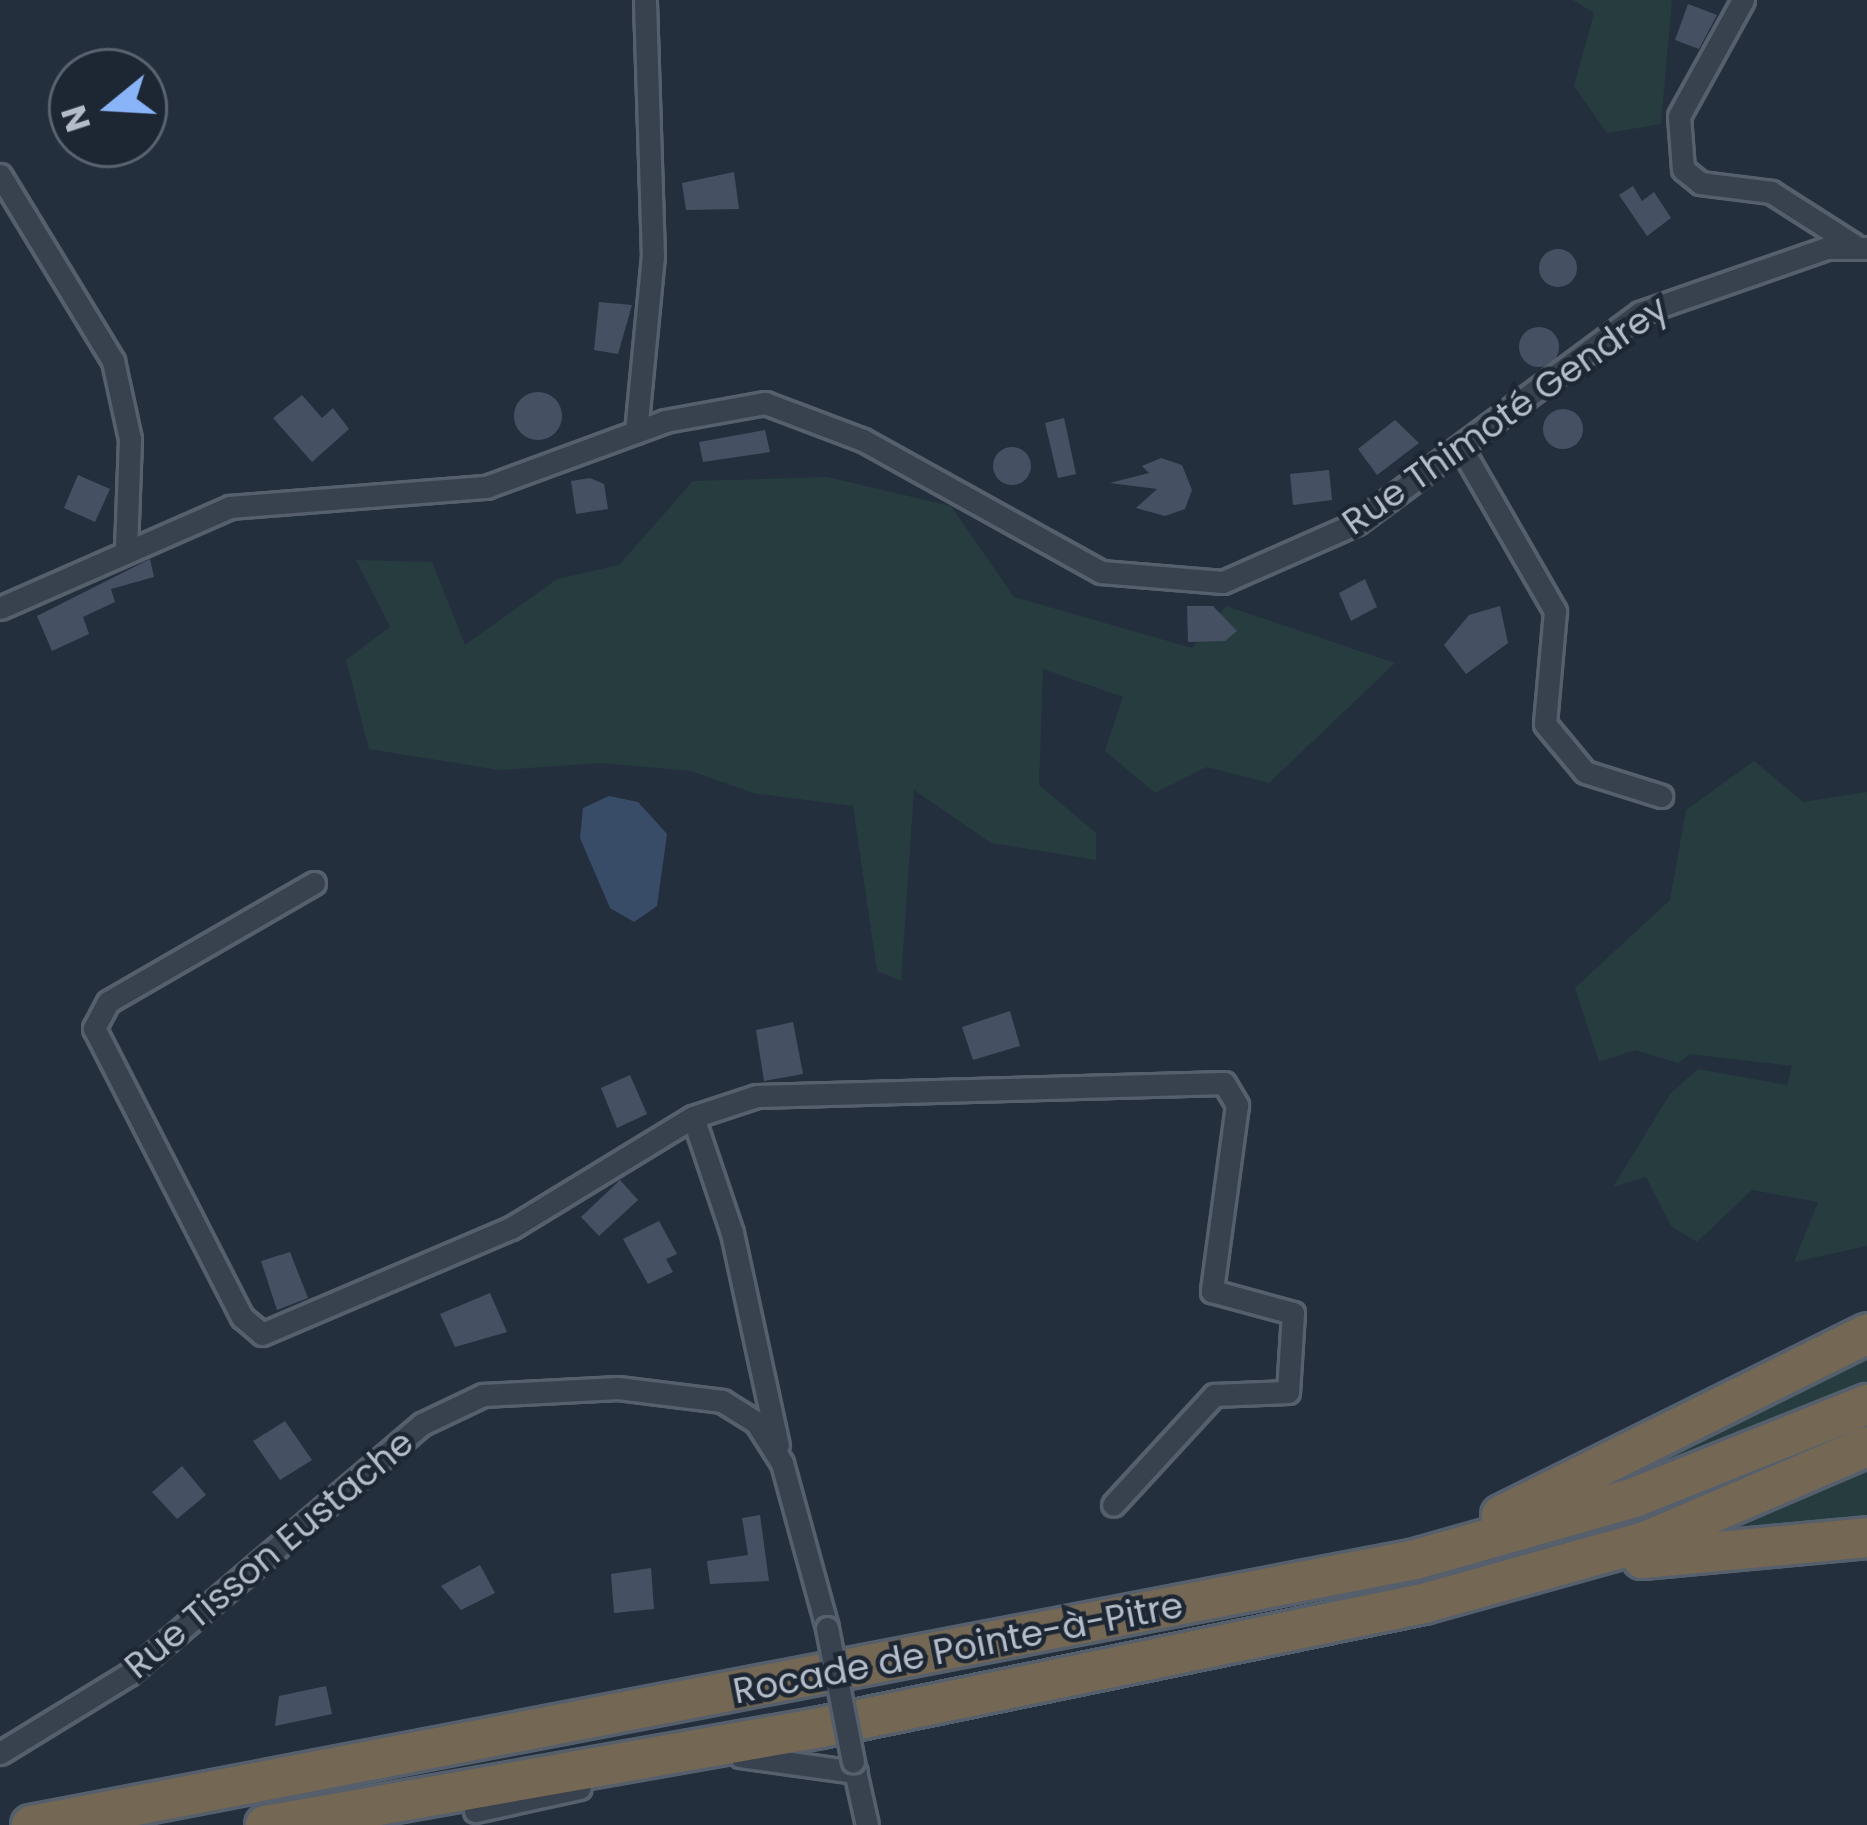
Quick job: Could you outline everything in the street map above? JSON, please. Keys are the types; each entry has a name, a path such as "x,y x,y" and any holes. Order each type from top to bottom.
{"highway":[{"path":"1259,1589 1516,1509 1867,1333"},
{"name":"Rocade de Pointe-à-Pitre","path":"32,1825 1414,1559 1634,1497 1867,1404"},
{"name":"Rocade de Pointe-à-Pitre","path":"265,1825 820,1727 1536,1574 1645,1541 1867,1446"},
{"path":"1536,1574 1867,1537"}],"street":[{"path":"636,432 653,257 645,0"},
{"path":"1743,0 1679,116 1683,169 1700,183 1771,192 1860,247"},
{"path":"0,175 112,361 130,440 126,549"},
{"name":"Rue Thimoté Gendrey","path":"0,608 230,506 486,488 636,432 728,405 782,408 863,440 1101,572 1164,582 1222,582 1319,540 1463,451 1640,313 1860,247"},
{"path":"1463,451 1555,611 1545,724 1585,772 1661,796"},
{"path":"314,883 108,1002 94,1028 242,1317 262,1334 511,1228 692,1117 757,1096 1039,1082 1234,1091 1212,1291 1293,1313 1288,1392 1214,1395 1113,1504"},
{"path":"692,1117 732,1233 782,1463"},
{"name":"Rue Tisson Eustache","path":"0,1753 129,1674 422,1424 483,1396 618,1388 722,1401 756,1421 782,1463 827,1628 867,1825"},
{"path":"475,1811 722,1757 855,1767"}],"green space":[{"path":"1573,0 1672,0 1661,124 1607,133 1574,86 1594,13"},
{"path":"827,477 951,506 1014,597 1192,648 1226,606 1395,663 1269,783 1207,767 1155,793 1105,751 1123,697 1043,669 1039,785 1096,833 1096,860 991,843 914,790 901,981 877,971 853,806 753,793 691,771 601,763 499,770 369,749 346,660 390,627 356,560 432,562 465,645 557,579 619,565 693,481"},
{"path":"1754,761 1803,802 1867,792 1867,1246 1794,1262 1818,1202 1752,1190 1697,1242 1671,1226 1646,1177 1613,1187 1670,1094 1698,1069 1787,1085 1792,1066 1690,1054 1678,1063 1635,1050 1599,1062 1575,988 1670,900 1686,810"},
{"path":"1867,1346 1867,1383 1625,1483 1547,1501"},
{"path":"1867,1461 1867,1523 1709,1527"}],"water":[{"path":"609,796 638,802 667,834 657,906 634,922 610,908 580,838 583,808"}],"building":[{"path":"1688,4 1717,15 1699,49 1675,40"},
{"path":"734,172 739,209 686,210 682,183"},
{"path":"1633,186 1642,201 1654,192 1671,218 1647,236 1619,195"},
{"path":"1558,249 1571,255 1577,268 1571,281 1558,287 1545,281 1539,268 1545,255"},
{"path":"599,302 632,305 618,354 594,350"},
{"path":"1539,327 1553,333 1559,347 1553,361 1539,367 1525,361 1519,347 1525,333"},
{"path":"538,392 555,399 562,416 555,433 538,440 521,433 514,416 521,399"},
{"path":"302,395 322,418 333,408 349,429 312,462 273,418"},
{"path":"1563,409 1577,415 1583,429 1577,443 1563,449 1549,443 1543,429 1549,415"},
{"path":"1064,418 1076,474 1058,478 1045,423"},
{"path":"1395,420 1419,443 1377,475 1358,449"},
{"path":"765,430 770,452 703,462 699,442"},
{"path":"1012,447 1025,453 1031,466 1025,479 1012,485 999,479 993,466 999,453"},
{"path":"1161,458 1182,465 1192,490 1185,509 1165,516 1136,508 1157,489 1110,483 1149,473 1142,466"},
{"path":"1329,470 1332,500 1293,505 1290,474"},
{"path":"78,475 110,489 95,522 64,508"},
{"path":"590,478 604,484 608,509 576,514 571,481"},
{"path":"150,559 154,577 111,589 115,602 83,617 89,634 52,651 37,616"},
{"path":"1365,579 1377,607 1351,621 1339,593"},
{"path":"1187,606 1213,606 1237,631 1225,641 1188,642"},
{"path":"1500,606 1508,643 1466,674 1444,645 1469,615"},
{"path":"1010,1011 1020,1046 973,1060 962,1027"},
{"path":"793,1022 803,1074 764,1081 756,1030"},
{"path":"630,1075 647,1114 617,1128 601,1088"},
{"path":"620,1180 638,1200 599,1236 581,1217"},
{"path":"659,1221 677,1254 666,1259 673,1272 648,1284 623,1239"},
{"path":"290,1252 308,1298 277,1310 261,1261"},
{"path":"490,1293 507,1332 455,1347 440,1314"},
{"path":"285,1421 312,1460 280,1480 253,1441"},
{"path":"182,1466 206,1495 177,1519 152,1492"},
{"path":"760,1515 769,1581 710,1584 707,1561 748,1555 742,1518"},
{"path":"480,1565 495,1593 461,1610 441,1586"},
{"path":"651,1568 654,1609 614,1613 611,1574"},
{"path":"326,1686 332,1714 275,1726 279,1696"}]}
